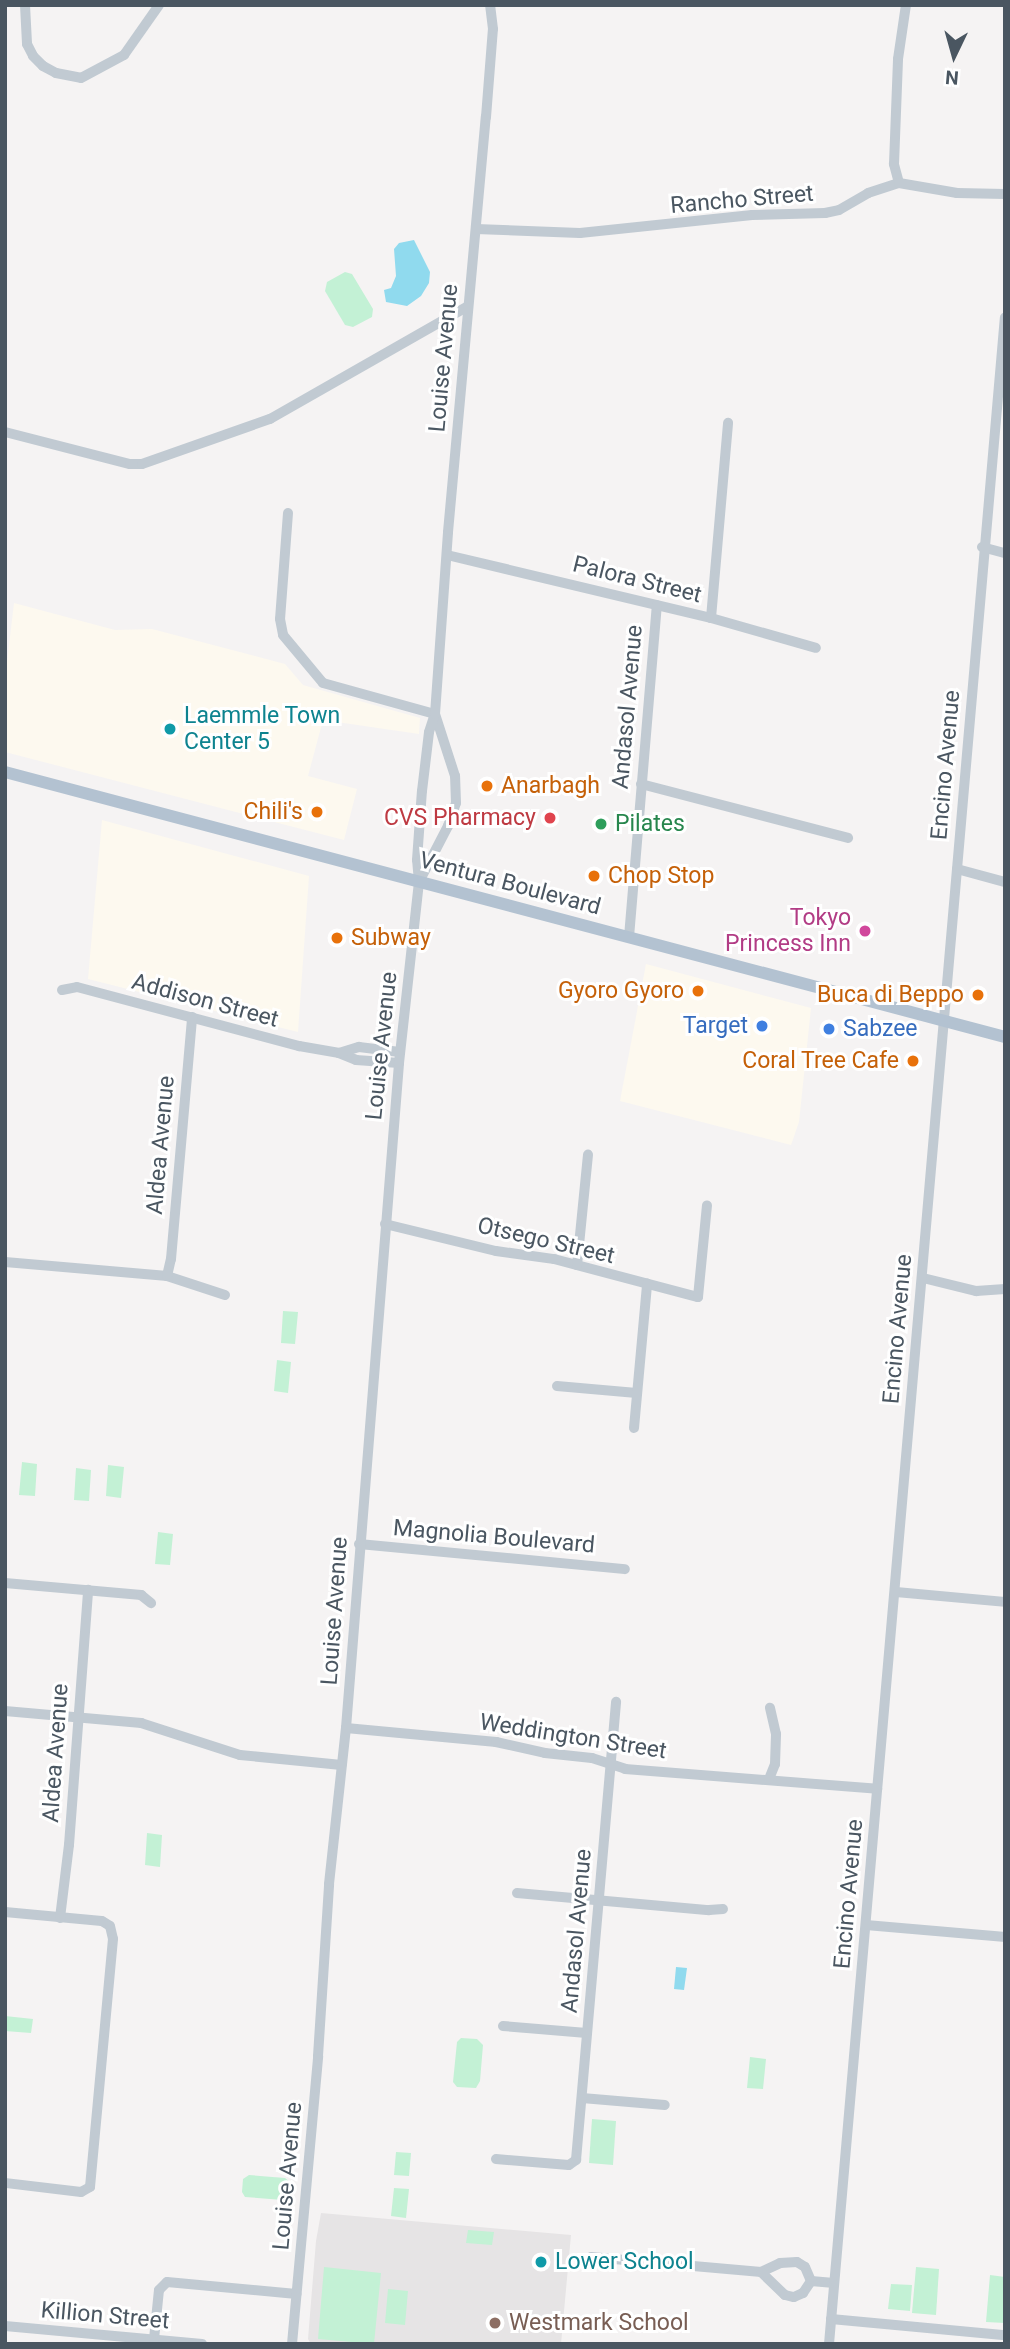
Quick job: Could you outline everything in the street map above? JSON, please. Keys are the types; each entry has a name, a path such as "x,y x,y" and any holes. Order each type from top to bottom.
{"main road":[{"name":"Ventura Boulevard","path":"5,772 1005,1037"}],"street":[{"path":"25,5 27,44 33,56 49,70 81,78 124,55 159,5"},
{"name":"Louise Avenue","path":"292,2344 346,1728 385,1224 419,882 416,860 429,732 435,713 493,29 490,5"},
{"path":"899,183 894,164 898,58 906,5"},
{"name":"Rancho Street","path":"476,229 580,233 752,215 825,213 899,183 957,193 1005,194"},
{"path":"5,432 130,464 142,464 270,419 468,306"},
{"name":"Encino Avenue","path":"828,2344 923,1278 982,547 1002,377 1005,318"},
{"path":"712,618 728,423"},
{"path":"288,513 280,629 323,683 435,713"},
{"path":"982,547 1005,553"},
{"name":"Palora Street","path":"447,555 712,618 816,648"},
{"name":"Andasol Avenue","path":"629,937 657,605"},
{"name":"Louise Avenue","path":"419,882 448,826 456,803 455,776 435,713"},
{"path":"641,784 848,838"},
{"path":"957,869 1005,882"},
{"name":"Addison Street","path":"62,990 77,987 299,1046 339,1053 356,1060 399,1063"},
{"name":"Aldea Avenue","path":"167,1276 171,1259 192,1017"},
{"name":"Addison Street","path":"339,1053 359,1047 400,1052"},
{"path":"577,1265 588,1155"},
{"name":"Otsego Street","path":"385,1224 496,1251 577,1265 698,1297 707,1205"},
{"path":"5,1262 167,1276 225,1295"},
{"path":"923,1278 976,1291 1005,1289"},
{"path":"634,1428 647,1284"},
{"path":"557,1385 637,1393"},
{"name":"Magnolia Boulevard","path":"359,1544 625,1569"},
{"path":"5,1583 141,1595 151,1603"},
{"name":"Aldea Avenue","path":"61,1918 88,1590"},
{"path":"895,1592 1005,1602"},
{"name":"Andasol Avenue","path":"496,2159 574,2164 616,1702"},
{"path":"770,1708 776,1734 774,1779"},
{"path":"5,1711 157,1727 240,1755 342,1765"},
{"name":"Weddington Street","path":"346,1728 496,1742 545,1753 592,1758 610,1766 877,1789"},
{"path":"517,1893 723,1909"},
{"path":"5,1912 102,1922 110,1927 113,1939 93,2168 86,2191 5,2183"},
{"path":"866,1925 1005,1937"},
{"path":"503,2026 587,2033"},
{"path":"582,2098 665,2105"},
{"path":"592,2256 761,2272 780,2263 797,2262 805,2267 811,2281"},
{"path":"761,2272 785,2295 794,2297 803,2293 811,2281"},
{"path":"811,2281 834,2283"},
{"path":"154,2339 159,2290 167,2282 296,2294"},
{"path":"831,2319 1005,2335"},
{"name":"Killion Street","path":"5,2326 202,2344"}],"shaded area":[{"path":"14,603 115,630 152,629 285,664 303,685 420,718 419,734 323,720 308,776 357,789 344,840 5,752 5,679"},
{"path":"102,820 309,876 298,1032 88,979"},
{"path":"646,964 811,1008 799,1122 791,1145 620,1101"},
{"path":"321,2213 571,2235 561,2344 311,2344 308,2339"}],"green space":[{"path":"345,272 352,274 373,309 372,317 353,327 345,325 325,291 327,282"},
{"path":"283,1311 298,1312 295,1344 281,1343"},
{"path":"277,1360 291,1362 288,1393 274,1391"},
{"path":"22,1462 37,1464 35,1496 19,1495"},
{"path":"108,1465 124,1467 121,1498 106,1496"},
{"path":"76,1468 91,1470 89,1501 74,1500"},
{"path":"158,1532 173,1534 170,1565 155,1564"},
{"path":"147,1833 162,1835 160,1867 145,1865"},
{"path":"5,2016 33,2019 31,2033 5,2031"},
{"path":"461,2038 477,2039 483,2045 480,2081 476,2088 457,2087 453,2082 457,2042"},
{"path":"750,2057 766,2059 763,2089 747,2088"},
{"path":"592,2119 616,2121 613,2165 589,2163"},
{"path":"396,2152 411,2153 409,2176 394,2175"},
{"path":"249,2175 285,2178 290,2182 288,2196 283,2200 245,2197 242,2192 243,2179"},
{"path":"394,2188 409,2189 406,2218 391,2216"},
{"path":"468,2230 494,2232 492,2245 466,2243"},
{"path":"324,2267 381,2273 374,2344 318,2339"},
{"path":"916,2267 939,2269 936,2315 912,2313"},
{"path":"990,2275 1005,2277 1005,2323 986,2322"},
{"path":"891,2284 912,2285 910,2311 888,2309"},
{"path":"388,2289 408,2291 405,2325 385,2323"}],"water":[{"path":"414,240 430,272 429,283 421,296 407,306 386,302 384,290 391,288 396,276 394,249 399,243"},
{"path":"676,1967 687,1968 684,1990 674,1989"}],"place":[{"name":"Laemmle Town Center 5","path":"170,729"},
{"name":"Anarbagh","path":"487,786"},
{"name":"Chili's","path":"317,812"},
{"name":"CVS Pharmacy","path":"550,818"},
{"name":"Pilates","path":"601,824"},
{"name":"Chop Stop","path":"594,876"},
{"name":"Tokyo Princess Inn","path":"865,931"},
{"name":"Subway","path":"337,938"},
{"name":"Gyoro Gyoro","path":"698,991"},
{"name":"Buca di Beppo","path":"978,995"},
{"name":"Target","path":"762,1026"},
{"name":"Sabzee","path":"829,1029"},
{"name":"Coral Tree Cafe","path":"913,1061"},
{"name":"Lower School","path":"541,2262"},
{"name":"Westmark School","path":"495,2323"}]}
